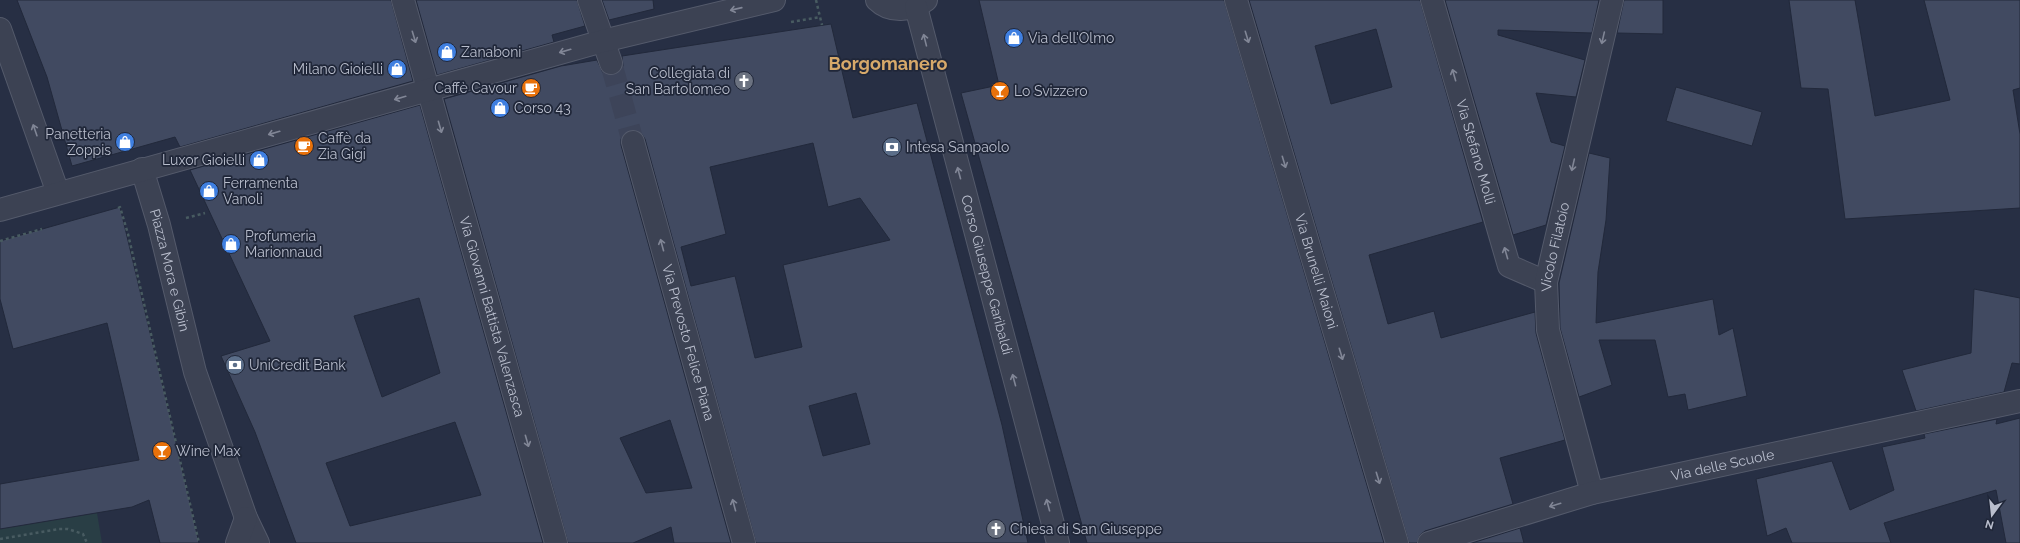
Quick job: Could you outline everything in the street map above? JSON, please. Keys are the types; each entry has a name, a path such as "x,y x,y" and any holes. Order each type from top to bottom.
{"street":[{"name":"Via Giovanni Battista Valenzasca","path":"403,0 430,89 556,543"},
{"path":"589,0 611,63"},
{"path":"0,210 603,41 774,0"},
{"path":"877,0 891,8 904,9 921,3"},
{"name":"Via Brunelli Maioni","path":"1236,0 1397,543"},
{"name":"Via Stefano Molli","path":"1432,0 1509,266 1546,282"},
{"name":"Vicolo Filatoio","path":"1592,493 1548,330 1546,282 1612,0"},
{"name":"Corso Giuseppe Garibaldi","path":"921,3 1058,543"},
{"path":"0,29 58,193"},
{"name":"Via Prevosto Felice Piana","path":"633,142 744,543"},
{"name":"Piazza Mora e Gibin","path":"142,169 159,225 195,372 246,518 258,543"},
{"name":"Via delle Scuole","path":"1429,543 1592,493 2020,401"},
{"path":"237,543 246,518"}],"path":[{"path":"816,0 820,17"},
{"path":"113,209 120,207 128,234 199,543"},
{"path":"0,241 45,228"},
{"path":"0,539 68,529 83,534 87,543"}],"shaded area":[{"path":"97,513 102,543 0,543 0,529"}],"building":[{"path":"17,0 391,0 413,81 180,147 175,137 72,166 47,77"},
{"path":"416,0 577,0 585,26 552,35 554,42 437,75"},
{"path":"602,0 653,0 654,9 609,20"},
{"path":"979,0 1224,0 1384,543 1087,543 961,93 999,85"},
{"path":"1249,0 1420,0 1483,222 1369,255 1388,324 1434,311 1441,338 1535,312 1536,333 1565,440 1500,458 1513,504 1425,531 1420,535 1417,543 1409,543","holes":["1376,29 1392,87 1331,104 1315,46"]},
{"path":"1445,0 1599,0 1592,33 1498,30 1498,35 1585,60 1576,97 1536,93 1551,142 1565,146 1546,225 1513,235"},
{"path":"1624,0 1663,0 1663,34 1617,33"},
{"path":"1789,0 1855,0 1875,116 1950,100 1924,0 2020,0 2020,88 2013,90 2020,134 2020,208 1845,219 1828,89 1801,88"},
{"path":"831,24 853,118 917,103 1002,425 1028,543 756,543 645,139 641,133 636,130 629,130 621,139 621,145 731,543 674,543 671,527 633,543 568,543 444,99 561,66 597,60 603,73 615,75 623,66 622,56","holes":["813,143 828,207 860,198 890,240 783,265 802,347 755,358 735,276 691,286 681,247 726,234 710,167","856,393 870,444 823,456 809,406","670,420 692,488 646,493 620,438"]},
{"path":"1676,87 1762,112 1752,146 1666,121"},
{"path":"420,105 543,543 296,543 255,432 221,356 270,341 190,170","holes":["419,298 440,373 382,397 354,316","455,422 481,495 350,526 326,463"]},
{"path":"1589,153 1610,158 1606,220 1598,272 1596,323 1713,299 1719,335 1733,328 1747,396 1688,410 1685,394 1668,397 1655,340 1599,340 1612,385 1579,397 1560,328 1559,283"},
{"path":"120,207 199,543 160,543 149,500 132,507 0,529 0,484 139,460 107,323 13,349 0,299 0,241"},
{"path":"1974,289 2020,298 2020,364 2012,363 2004,392 1916,411 1902,370 1971,353"},
{"path":"2020,418 2020,543 2006,543 1996,490 1884,523 1891,543 1792,543 1786,528 1767,536 1756,479 1832,461 1850,510 1894,490 1882,447 1925,438 1924,434 1997,419 1996,424"},
{"path":"1520,528 1524,543 1472,543"}],"tunnel":[{"path":"611,63 633,142"}],"place":[{"name":"Via dell'Olmo","path":"1014,38"},
{"name":"Zanaboni","path":"447,52"},
{"name":"Milano Gioielli","path":"397,69"},
{"name":"Collegiata di San Bartolomeo","path":"744,81"},
{"name":"Caffè Cavour","path":"531,88"},
{"name":"Lo Svizzero","path":"1000,91"},
{"name":"Corso 43","path":"500,108"},
{"name":"Panetteria Zoppis","path":"125,142"},
{"name":"Caffè da Zia Gigi","path":"304,146"},
{"name":"Intesa Sanpaolo","path":"892,147"},
{"name":"Luxor Gioielli","path":"259,160"},
{"name":"Ferramenta Vanoli","path":"209,191"},
{"name":"Profumeria Marionnaud","path":"231,244"},
{"name":"UniCredit Bank","path":"235,365"},
{"name":"Wine Max","path":"162,451"},
{"name":"Chiesa di San Giuseppe","path":"996,529"}],"district":[{"name":"Borgomanero","path":"888,64"}]}
